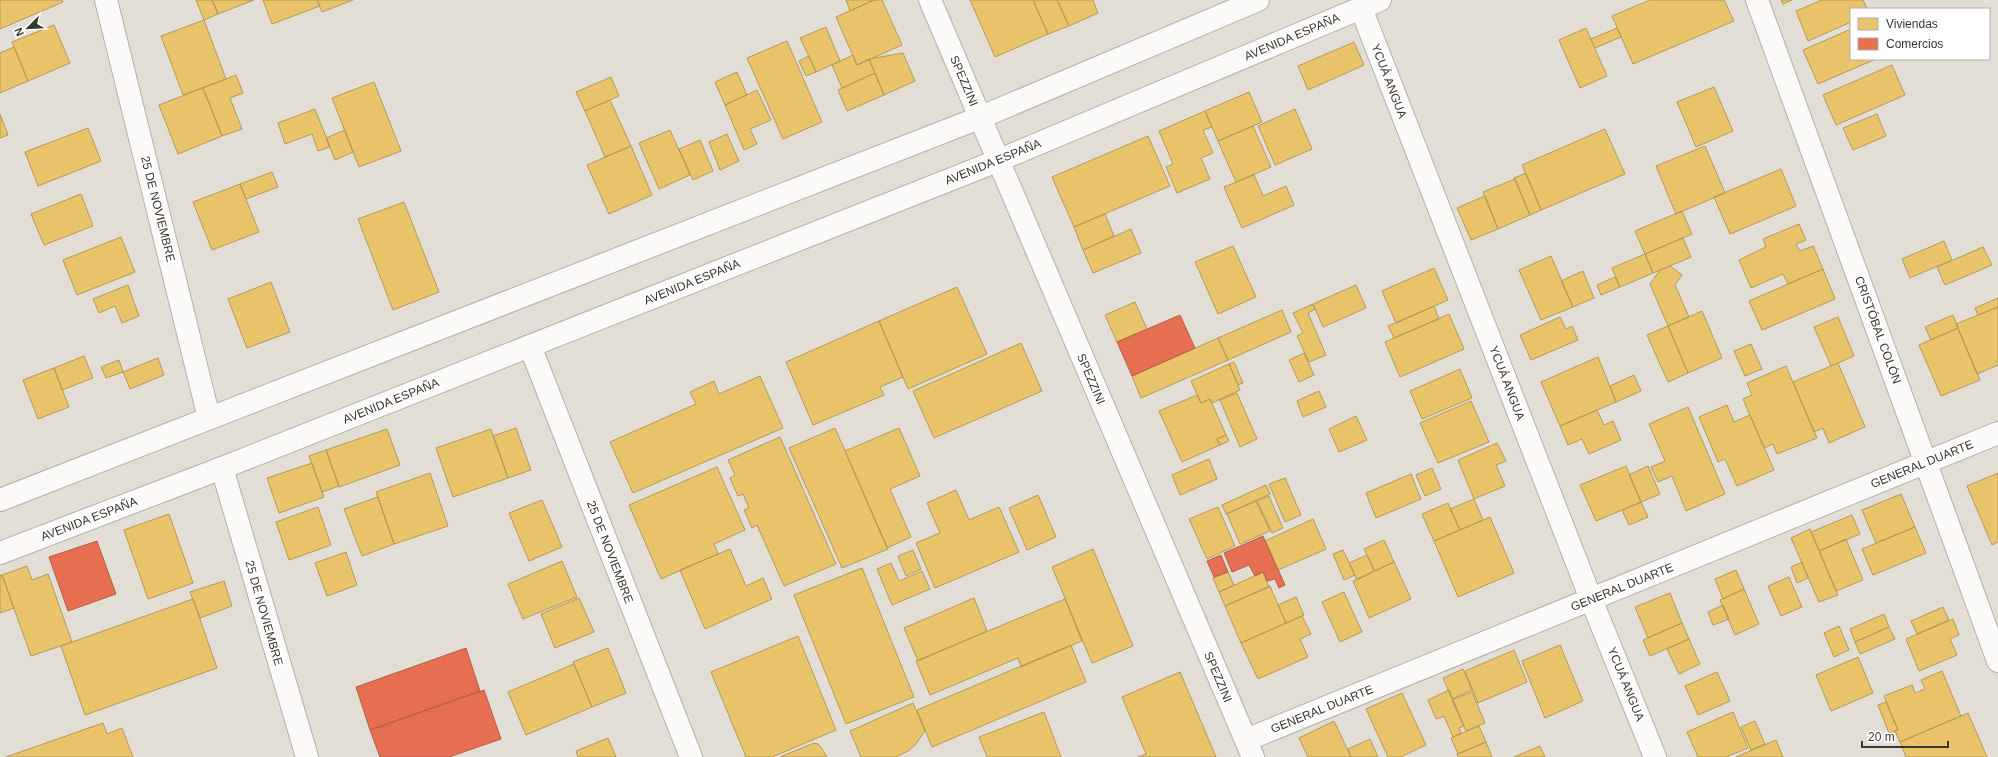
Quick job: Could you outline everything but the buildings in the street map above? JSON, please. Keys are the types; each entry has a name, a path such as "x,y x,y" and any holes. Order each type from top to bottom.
{"street":[{"name":"25 DE NOVIEMBRE","path":"106,0 209,418"},
{"name":"SPEZZINI","path":"930,0 997,161 1249,749"},
{"path":"0,500 979,118 1258,0"},
{"name":"CRISTÓBAL COLÓN","path":"1757,0 1998,661"},
{"name":"AVENIDA ESPAÑA","path":"0,553 222,468 997,161 1371,4"},
{"name":"YCUÁ ANGUA","path":"1371,4 1591,599 1655,757"},
{"name":"25 DE NOVIEMBRE","path":"530,346 691,757"},
{"name":"GENERAL DUARTE","path":"1249,749 1591,599 1998,433"},
{"name":"25 DE NOVIEMBRE","path":"222,468 307,757"}]}
